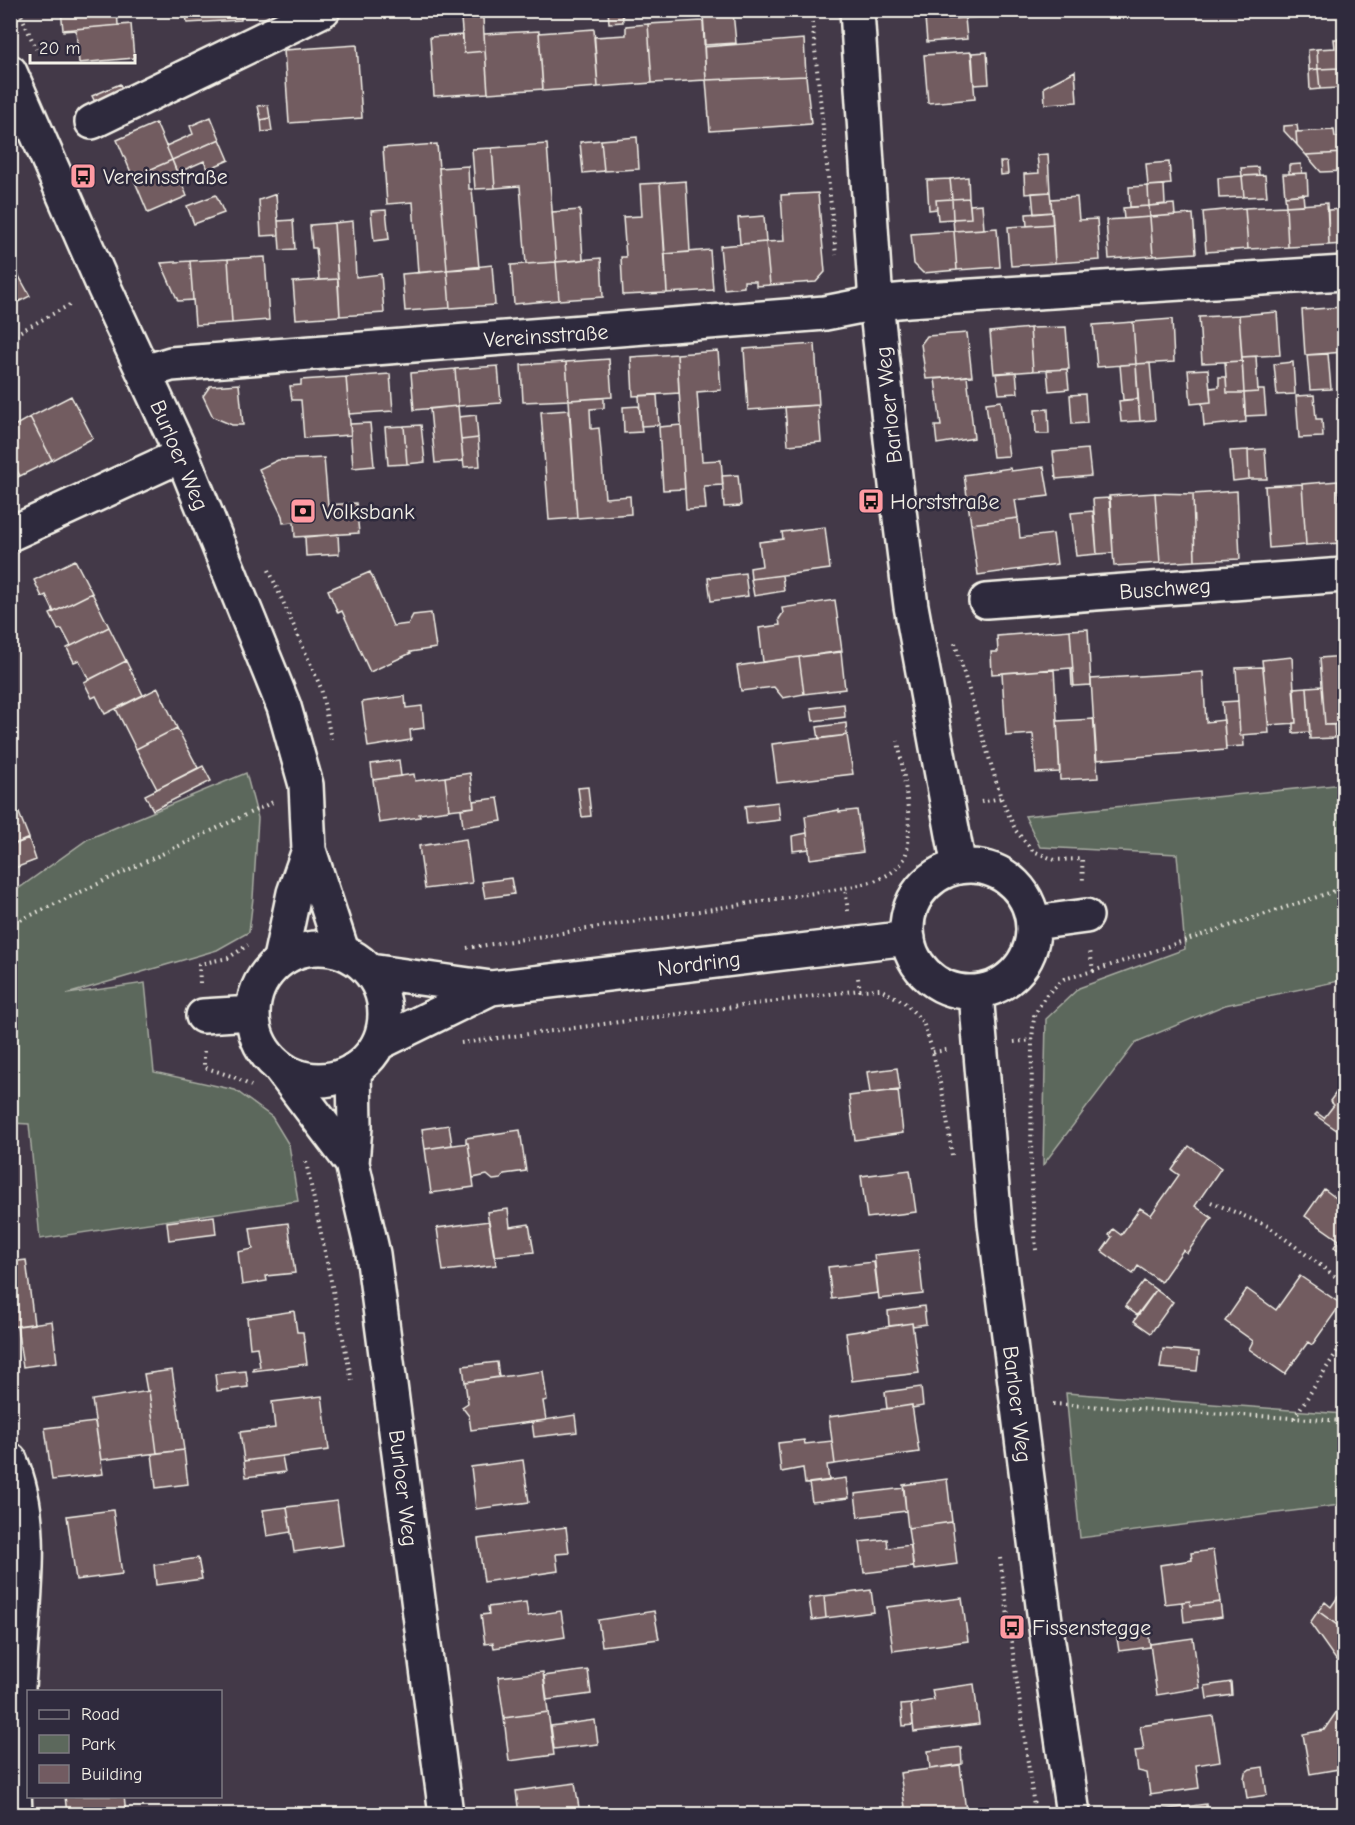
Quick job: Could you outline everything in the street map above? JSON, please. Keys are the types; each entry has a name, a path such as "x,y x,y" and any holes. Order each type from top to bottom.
{"street":[{"path":"92,122 323,10"},
{"name":"Barloer Weg","path":"857,10 876,303 911,606 959,867"},
{"name":"Burloer Weg","path":"10,72 104,287 182,455 284,707 306,785 309,850 342,951"},
{"path":"876,303 1344,273"},
{"name":"Vereinsstraße","path":"145,372 171,364 825,313 876,303"},
{"path":"10,534 182,455"},
{"name":"Buschweg","path":"986,601 1344,575"},
{"name":"Burloer Weg","path":"280,959 294,893 309,850"},
{"path":"980,866 1000,873 1017,885 1029,903 1034,923 1033,943 1026,961 1014,976 998,987 976,993 959,992 940,985 925,974 913,957 908,938 908,919 914,900 925,885 941,873 959,867 980,866"},
{"path":"1034,923 1086,916"},
{"name":"Nordring","path":"370,971 491,988 908,938"},
{"path":"316,947 342,951 357,959 370,971 380,987 385,1005 385,1024 379,1043 369,1058 354,1070 335,1078 315,1081 297,1077 280,1068 264,1053 255,1034 252,1013 256,992 265,973 280,959 297,950 316,947"},
{"name":"Nordring","path":"379,1043 491,988"},
{"name":"Barloer Weg","path":"976,993 995,1224 1045,1622 1072,1815"},
{"path":"203,1016 252,1013"},
{"name":"Burloer Weg","path":"280,1068 352,1163"},
{"name":"Burloer Weg","path":"354,1070 355,1127 352,1163 373,1254 446,1815"},
{"path":"10,1460 23,1498 26,1535 15,1724 15,1815"}],"path":[{"path":"69,292 78,313"},
{"path":"10,337 74,303"},
{"path":"10,925 278,800 278,811"},
{"path":"464,949 845,888"},
{"path":"1093,971 1344,888"},
{"path":"253,941 228,958 199,964 204,1067 234,1077 254,1088"},
{"path":"853,944 860,990"},
{"path":"454,1044 880,989 904,1002 923,1022 933,1052 945,1105 953,1161"},
{"path":"304,1153 353,1386"},
{"path":"1211,1202 1268,1226 1344,1283"},
{"path":"1293,1419 1344,1341"},
{"path":"1019,1407 1050,1404 1344,1421"},
{"path":"999,1552 1035,1815"}],"green space":[{"path":"246,773 258,818 249,932 217,950 67,994 145,983 154,1072 235,1090 272,1117 289,1145 298,1201 40,1239 29,1124 11,1123 11,894 88,839"},
{"path":"1344,784 1344,980 1225,1005 1136,1042 1043,1165 1046,1019 1079,988 1185,949 1177,854 1040,847 1025,816"},
{"path":"1066,1393 1344,1414 1344,1491 1340,1505 1080,1538"}],"building":[{"path":"61,10 117,10 118,25 132,24 63,30"},
{"path":"178,10 241,10 241,20 187,23 186,11"},
{"path":"608,10 622,10 623,22 609,23"},
{"path":"948,10 1015,10 1016,15 948,19"},
{"path":"733,12 736,43 705,45 703,14"},
{"path":"948,17 948,19 965,18 967,39 927,42 925,18"},
{"path":"483,18 485,51 464,53 461,19"},
{"path":"703,21 706,80 652,83 648,24"},
{"path":"131,24 134,58 79,63 76,30 63,31 63,30"},
{"path":"648,24 652,83 598,87 594,37 626,35 626,26"},
{"path":"594,29 598,87 543,91 539,33"},
{"path":"539,31 543,89 488,93 484,34"},
{"path":"463,35 464,53 485,51 488,93 434,96 430,37"},
{"path":"804,39 806,76 706,80 704,47"},
{"path":"1334,39 1338,39 1339,68 1318,69 1317,49 1335,48"},
{"path":"1338,39 1344,39 1344,68 1339,68"},
{"path":"357,45 362,118 289,123 284,50"},
{"path":"1317,49 1318,69 1309,70 1308,50"},
{"path":"971,52 975,99 928,103 924,55"},
{"path":"987,52 989,84 974,85 972,53"},
{"path":"1339,68 1340,88 1320,89 1318,69"},
{"path":"1339,68 1344,68 1344,89 1340,88"},
{"path":"1318,69 1320,89 1310,90 1309,70"},
{"path":"1075,71 1077,102 1045,104 1044,87"},
{"path":"806,76 811,124 710,131 706,80"},
{"path":"120,84 126,98 99,110 92,96"},
{"path":"268,105 270,118 261,120 258,106"},
{"path":"211,117 220,139 172,160 166,146 193,134 190,126"},
{"path":"270,118 272,131 262,132 261,120"},
{"path":"156,123 172,160 133,177 117,140"},
{"path":"1297,125 1297,145 1284,131 1284,126"},
{"path":"1334,130 1335,137 1344,137 1344,153 1306,155 1297,145 1296,132"},
{"path":"637,137 639,169 604,171 601,140"},
{"path":"220,139 229,160 208,169 204,161 177,173 172,160"},
{"path":"601,140 604,171 583,173 580,142"},
{"path":"437,144 447,270 418,273 413,202 387,204 383,148"},
{"path":"547,144 556,262 526,264 520,186 495,188 492,148"},
{"path":"492,148 495,188 475,189 472,149"},
{"path":"1344,153 1344,171 1321,172 1306,155"},
{"path":"1048,154 1050,192 1025,194 1024,174 1039,173 1037,155"},
{"path":"172,160 187,196 148,213 133,177"},
{"path":"1000,162 1007,162 1008,174 1001,175"},
{"path":"1169,162 1171,184 1148,186 1146,164"},
{"path":"1301,164 1302,173 1289,174 1289,165"},
{"path":"468,166 479,268 447,270 439,168"},
{"path":"1258,167 1259,175 1242,176 1241,168"},
{"path":"1307,173 1308,194 1285,196 1283,174"},
{"path":"1265,175 1267,196 1244,197 1242,176"},
{"path":"1242,176 1244,197 1219,198 1218,178"},
{"path":"968,177 969,198 952,199 950,179"},
{"path":"950,179 952,199 936,200 937,209 929,210 927,180"},
{"path":"686,181 690,252 665,254 660,183"},
{"path":"660,183 667,293 623,295 621,257 626,257 623,217 642,216 640,184"},
{"path":"1164,185 1165,204 1149,206 1148,186"},
{"path":"1148,186 1149,206 1130,207 1129,187"},
{"path":"1050,192 1052,212 1034,214 1032,193"},
{"path":"818,193 825,272 816,282 770,285 766,242 784,241 781,195"},
{"path":"276,194 279,235 261,236 259,200"},
{"path":"1303,194 1304,205 1286,206 1285,196"},
{"path":"216,195 224,213 194,224 187,206"},
{"path":"1077,197 1079,220 1097,219 1100,260 1055,263 1051,199"},
{"path":"969,198 971,218 953,219 952,199"},
{"path":"952,199 953,219 938,220 936,200"},
{"path":"1327,203 1329,245 1288,247 1286,206"},
{"path":"982,204 984,229 954,231 953,219 971,218 970,205"},
{"path":"1174,204 1175,215 1150,217 1149,206"},
{"path":"1149,206 1150,217 1124,219 1123,208"},
{"path":"1286,206 1288,247 1248,249 1245,208"},
{"path":"1245,208 1248,249 1206,252 1203,212"},
{"path":"1344,209 1344,244 1329,245 1328,210"},
{"path":"386,210 389,239 374,241 371,211"},
{"path":"580,210 583,260 556,262 552,212"},
{"path":"1052,212 1053,224 1027,226 1026,214"},
{"path":"1193,214 1196,253 1153,256 1150,217"},
{"path":"764,216 766,242 740,244 738,218"},
{"path":"1150,217 1153,256 1109,259 1106,220"},
{"path":"293,220 295,249 280,250 278,221"},
{"path":"353,221 356,277 381,274 384,313 340,316 334,223"},
{"path":"334,223 338,279 319,280 316,248 312,248 310,225"},
{"path":"1053,224 1055,263 1011,266 1008,227"},
{"path":"997,228 1000,267 957,270 954,231"},
{"path":"954,231 957,270 923,273 914,264 911,234"},
{"path":"766,242 770,285 756,286 756,281 744,281 744,287 724,289 720,246"},
{"path":"710,250 713,290 667,293 665,254"},
{"path":"265,257 269,320 232,323 228,259"},
{"path":"601,258 603,297 559,300 556,262"},
{"path":"228,259 232,323 195,325 190,261"},
{"path":"10,260 30,296 10,306"},
{"path":"190,261 193,300 178,301 161,263"},
{"path":"556,262 559,300 514,304 511,265"},
{"path":"492,265 495,305 450,308 447,270"},
{"path":"447,270 450,308 405,311 402,274"},
{"path":"338,279 340,316 296,319 293,282"},
{"path":"1342,307 1344,352 1305,355 1302,310"},
{"path":"1277,312 1280,355 1242,357 1239,315"},
{"path":"1239,315 1242,361 1202,363 1199,317"},
{"path":"1172,319 1174,362 1136,364 1133,322"},
{"path":"1133,322 1136,364 1097,367 1093,325"},
{"path":"1066,327 1069,369 1033,371 1030,328"},
{"path":"1030,328 1033,371 994,374 990,332"},
{"path":"967,333 972,376 926,379 921,344 927,336"},
{"path":"815,344 819,405 748,410 744,349"},
{"path":"718,351 721,390 697,392 702,461 721,460 723,485 704,486 706,509 686,510 677,354"},
{"path":"677,354 679,393 633,396 631,357"},
{"path":"1328,354 1331,389 1310,390 1307,355"},
{"path":"1256,356 1258,392 1244,393 1242,357"},
{"path":"609,359 612,397 569,400 566,362"},
{"path":"1242,361 1244,393 1227,393 1225,362"},
{"path":"566,362 569,400 523,402 521,365"},
{"path":"1293,362 1295,394 1277,395 1274,364"},
{"path":"1150,363 1155,420 1140,421 1136,364"},
{"path":"1136,364 1138,399 1123,400 1120,365"},
{"path":"498,366 501,403 458,406 455,369"},
{"path":"455,369 458,406 414,410 411,373"},
{"path":"1067,369 1069,389 1049,391 1047,370"},
{"path":"1208,369 1211,402 1191,404 1188,370"},
{"path":"1016,372 1018,393 999,394 996,373"},
{"path":"390,374 393,411 349,414 346,377"},
{"path":"967,376 974,438 937,444 935,426 941,426 935,379"},
{"path":"346,377 351,435 304,438 301,400 292,400 290,386 301,385 301,380"},
{"path":"1219,377 1226,377 1227,393 1244,393 1246,422 1204,426 1202,403 1211,402 1210,388 1219,387"},
{"path":"239,384 243,425 232,425 213,417 203,396 210,386"},
{"path":"1258,390 1264,390 1266,415 1245,416 1244,393 1258,392"},
{"path":"1085,394 1087,423 1072,424 1070,395"},
{"path":"657,395 659,425 641,426 639,396"},
{"path":"1314,395 1316,419 1322,419 1323,437 1299,438 1296,396"},
{"path":"71,396 93,438 52,460 30,417"},
{"path":"604,398 604,408 590,409 591,429 599,428 605,498 630,496 631,514 577,518 569,400"},
{"path":"1138,399 1140,421 1121,422 1119,401"},
{"path":"1001,401 1009,456 993,457 986,403"},
{"path":"1344,403 1344,424 1339,425 1338,404"},
{"path":"818,405 821,442 788,445 785,407"},
{"path":"458,406 463,461 435,463 430,409"},
{"path":"639,406 642,432 624,433 623,407"},
{"path":"1048,409 1049,434 1036,434 1035,410"},
{"path":"569,410 577,518 549,520 541,412"},
{"path":"476,415 478,438 461,440 459,417"},
{"path":"30,417 52,460 20,476 10,457 10,432 15,429 14,426"},
{"path":"370,423 374,466 353,468 350,424"},
{"path":"421,425 425,462 407,464 404,426"},
{"path":"681,425 685,489 663,490 659,427"},
{"path":"404,426 407,464 388,465 385,427"},
{"path":"478,438 480,466 464,467 461,440"},
{"path":"1088,449 1091,476 1056,479 1053,452"},
{"path":"1265,449 1267,479 1249,479 1248,450"},
{"path":"1248,450 1249,479 1233,481 1230,451"},
{"path":"10,457 20,476 10,481"},
{"path":"324,458 328,505 356,503 359,533 295,537 294,522 283,523 282,516 259,469 278,460"},
{"path":"1044,467 1049,496 1015,500 1018,518 971,524 964,475 1010,468 1011,471"},
{"path":"738,475 741,506 724,507 722,476"},
{"path":"1338,481 1342,543 1306,545 1302,484"},
{"path":"1302,484 1306,545 1269,548 1265,486"},
{"path":"1237,491 1240,559 1195,561 1193,494"},
{"path":"1155,493 1160,563 1114,566 1109,496"},
{"path":"1155,493 1193,494 1195,561 1160,563"},
{"path":"1110,498 1113,553 1097,554 1093,499"},
{"path":"1093,511 1097,554 1076,556 1071,513"},
{"path":"1018,518 1020,538 1053,534 1057,564 978,575 971,524"},
{"path":"825,527 830,569 751,579 750,568 762,566 759,542 783,539 782,532"},
{"path":"338,534 339,554 306,556 305,537"},
{"path":"75,560 92,593 54,612 46,595 42,597 34,580"},
{"path":"370,572 393,626 408,624 413,615 431,613 436,648 410,652 370,672 342,611 338,613 328,590"},
{"path":"745,573 748,596 711,601 708,578"},
{"path":"782,575 784,591 754,596 751,579"},
{"path":"92,593 109,627 71,646 62,629 58,630 50,614"},
{"path":"835,600 842,651 763,662 759,628 780,625 782,608"},
{"path":"109,627 126,661 89,680 79,660 74,662 67,648"},
{"path":"1088,629 1091,685 1074,686 1070,630"},
{"path":"1070,630 1074,686 1072,686 1071,668 992,674 991,652 998,652 997,636"},
{"path":"841,652 845,689 804,694 799,657"},
{"path":"1344,656 1344,724 1325,725 1320,658"},
{"path":"799,657 804,694 783,698 774,687 741,691 737,666"},
{"path":"1292,657 1296,723 1269,725 1262,660"},
{"path":"126,661 143,695 105,714 96,696 92,698 84,682"},
{"path":"1263,667 1269,733 1240,735 1236,668"},
{"path":"1054,669 1060,772 1036,773 1033,734 1006,736 1002,673"},
{"path":"1203,672 1206,722 1224,720 1226,750 1096,760 1091,679"},
{"path":"1322,686 1325,725 1334,725 1335,738 1310,739 1307,687"},
{"path":"1307,687 1310,732 1293,733 1293,723 1296,723 1293,688"},
{"path":"158,688 177,728 136,749 116,709"},
{"path":"405,696 406,708 422,706 424,728 410,730 411,740 368,747 362,702"},
{"path":"1238,701 1240,735 1243,735 1244,746 1226,747 1222,702"},
{"path":"844,704 845,717 813,721 811,708"},
{"path":"1094,719 1098,778 1060,780 1057,721"},
{"path":"846,723 847,735 819,739 817,727"},
{"path":"177,728 198,768 157,789 136,749"},
{"path":"847,735 853,774 777,783 772,744"},
{"path":"399,760 401,776 373,780 371,764"},
{"path":"203,766 211,781 153,810 145,795"},
{"path":"470,773 474,807 449,810 445,777"},
{"path":"414,774 415,781 445,777 449,810 379,823 373,780"},
{"path":"588,787 591,816 582,817 578,788"},
{"path":"10,798 13,798 29,838 10,846"},
{"path":"498,798 502,821 463,827 461,809 474,807 473,801"},
{"path":"778,802 780,820 747,824 745,806"},
{"path":"839,810 839,812 857,810 863,852 810,859 805,816"},
{"path":"807,833 809,849 793,851 792,836"},
{"path":"29,839 36,860 10,870 10,846"},
{"path":"466,839 472,883 425,889 419,846"},
{"path":"511,878 514,894 485,898 482,882"},
{"path":"897,1068 900,1090 870,1093 867,1072"},
{"path":"1344,1082 1344,1135 1315,1115 1317,1113 1324,1118 1334,1105 1330,1101"},
{"path":"898,1090 903,1133 855,1140 849,1096"},
{"path":"449,1125 452,1145 425,1149 422,1129"},
{"path":"520,1130 526,1171 504,1174 501,1179 493,1180 487,1175 473,1178 466,1138"},
{"path":"468,1143 474,1187 431,1193 425,1149"},
{"path":"1189,1146 1221,1168 1195,1206 1212,1218 1187,1253 1183,1250 1161,1282 1138,1266 1133,1274 1102,1251 1112,1237 1109,1235 1113,1229 1121,1235 1140,1208 1151,1215 1179,1175 1172,1170"},
{"path":"910,1170 916,1212 867,1218 861,1176"},
{"path":"1324,1189 1340,1201 1344,1194 1344,1254 1334,1247 1339,1240 1305,1216"},
{"path":"508,1209 510,1227 529,1224 534,1252 494,1256 487,1212"},
{"path":"214,1216 216,1234 169,1240 167,1222"},
{"path":"489,1221 496,1265 443,1271 437,1228"},
{"path":"288,1223 295,1273 266,1276 267,1281 242,1285 238,1252 253,1249 250,1228"},
{"path":"918,1250 923,1294 879,1299 874,1255"},
{"path":"26,1260 34,1324 10,1327 10,1262"},
{"path":"874,1262 878,1293 832,1299 828,1267"},
{"path":"1300,1276 1341,1304 1312,1345 1308,1342 1285,1374 1249,1349 1253,1341 1225,1321 1247,1289 1276,1310"},
{"path":"1144,1281 1156,1290 1137,1315 1125,1306"},
{"path":"1156,1290 1173,1302 1151,1333 1134,1321"},
{"path":"924,1306 926,1324 889,1326 888,1311"},
{"path":"294,1311 297,1332 303,1332 307,1364 253,1371 253,1368 260,1367 257,1347 250,1348 247,1318"},
{"path":"52,1321 57,1362 23,1367 17,1326"},
{"path":"912,1323 919,1373 852,1381 846,1333"},
{"path":"1163,1349 1199,1352 1197,1371 1160,1368"},
{"path":"497,1362 499,1377 465,1382 463,1366"},
{"path":"172,1370 184,1450 157,1453 149,1391 147,1391 144,1374"},
{"path":"246,1371 248,1387 217,1391 215,1374"},
{"path":"543,1371 547,1400 543,1401 546,1420 471,1430 469,1416 462,1407 468,1403 465,1382"},
{"path":"921,1387 923,1406 912,1408 912,1405 887,1409 885,1392"},
{"path":"149,1391 157,1453 101,1460 92,1400"},
{"path":"322,1396 329,1450 244,1461 240,1432 275,1428 272,1402"},
{"path":"912,1405 919,1452 835,1464 829,1417"},
{"path":"575,1415 577,1432 534,1437 532,1422"},
{"path":"95,1422 103,1474 52,1480 45,1428"},
{"path":"804,1440 805,1444 832,1441 835,1464 827,1465 829,1481 805,1484 803,1468 781,1472 778,1443"},
{"path":"184,1450 188,1484 156,1488 152,1454"},
{"path":"282,1456 285,1472 246,1477 244,1461"},
{"path":"523,1460 529,1502 476,1509 471,1467"},
{"path":"846,1478 849,1498 812,1502 809,1483"},
{"path":"947,1479 952,1522 908,1528 903,1485"},
{"path":"904,1488 906,1511 858,1517 855,1494"},
{"path":"337,1501 343,1545 294,1552 287,1507"},
{"path":"287,1507 291,1532 267,1536 263,1510"},
{"path":"113,1510 122,1574 76,1580 67,1516"},
{"path":"952,1522 957,1564 914,1570 908,1528"},
{"path":"566,1527 569,1553 556,1554 558,1571 484,1582 478,1539"},
{"path":"887,1539 888,1548 911,1545 913,1567 864,1573 860,1542"},
{"path":"1213,1550 1220,1602 1191,1606 1190,1601 1165,1604 1160,1565 1192,1560 1191,1553"},
{"path":"198,1558 202,1579 156,1585 154,1565"},
{"path":"1344,1588 1344,1630 1318,1611 1325,1602 1331,1607"},
{"path":"871,1590 874,1612 826,1618 824,1596"},
{"path":"824,1596 826,1618 812,1620 809,1598"},
{"path":"962,1598 968,1641 893,1651 887,1607"},
{"path":"1190,1601 1191,1606 1220,1602 1222,1617 1184,1622 1182,1602"},
{"path":"526,1602 528,1616 561,1611 565,1637 494,1648 493,1643 485,1644 481,1615 489,1614 488,1607"},
{"path":"654,1611 659,1639 602,1646 598,1620"},
{"path":"1318,1611 1344,1630 1344,1662 1341,1667 1310,1623"},
{"path":"1148,1627 1150,1647 1119,1651 1116,1632"},
{"path":"1193,1638 1200,1688 1157,1695 1150,1644"},
{"path":"588,1670 591,1694 547,1700 544,1676"},
{"path":"543,1672 548,1712 504,1718 498,1677"},
{"path":"1231,1682 1232,1695 1207,1699 1205,1686"},
{"path":"974,1684 979,1724 914,1732 911,1704 934,1700 932,1690"},
{"path":"1344,1701 1344,1768 1310,1774 1303,1734 1324,1730"},
{"path":"911,1704 913,1725 903,1726 901,1705"},
{"path":"548,1712 554,1755 509,1761 504,1718"},
{"path":"1213,1716 1220,1761 1196,1765 1199,1788 1150,1795 1147,1773 1138,1771 1135,1751 1144,1750 1140,1726"},
{"path":"595,1720 598,1744 554,1749 551,1726"},
{"path":"961,1747 962,1764 930,1769 928,1751"},
{"path":"960,1765 966,1811 906,1814 900,1773"},
{"path":"1263,1767 1267,1795 1247,1798 1245,1773 1250,1769"},
{"path":"575,1783 580,1814 519,1814 516,1791"},
{"path":"65,1798 124,1798 126,1814 67,1814"},
{"path":"1206,1804 1207,1814 1146,1814 1145,1812"}],"place":[{"name":"Vereinsstraße","path":"83,176"},
{"name":"Horststraße","path":"871,501"},
{"name":"Volksbank","path":"303,511"},
{"name":"Fissenstegge","path":"1012,1627"}]}
